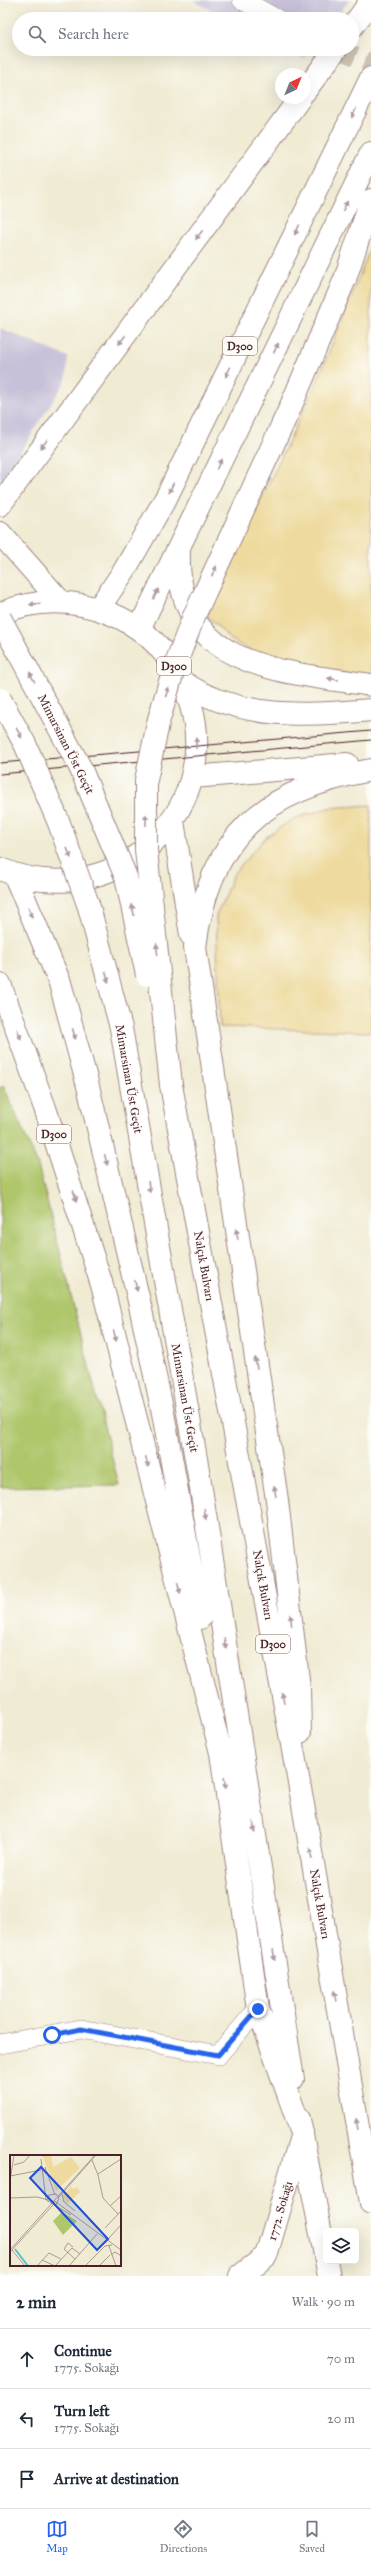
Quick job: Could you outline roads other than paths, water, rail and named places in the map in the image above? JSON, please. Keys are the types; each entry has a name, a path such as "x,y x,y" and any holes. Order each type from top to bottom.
{"main road":[{"path":"359,17 371,1"},
{"path":"311,83 331,56"},
{"name":"D300","path":"98,609 124,571 167,496 371,78"},
{"path":"0,505 296,104"},
{"name":"D300","path":"138,629 371,154"},
{"name":"D300","path":"171,1085 146,850 146,780 159,719 174,668 194,616 290,408 345,279 371,200"},
{"path":"0,533 60,602"},
{"path":"179,547 180,576 187,604 202,630 217,645 237,656 273,669 371,685"},
{"path":"0,614 30,604 60,602 98,609 119,617 138,629 156,644 171,662 183,682 192,705 196,729 196,753 192,777 184,800 173,821 149,848 120,867 93,877 50,882 8,873"},
{"name":"Mimarsinan Üst Geçit","path":"0,618 80,767 126,877 171,1085"},
{"path":"183,682 213,700 247,710 282,713 371,710"},
{"name":"Mimarsinan Üst Geçit","path":"0,699 25,744 59,823 89,907 121,1028 199,1476 302,2133"},
{"path":"192,777 371,762"},
{"path":"195,958 198,925 210,882 227,850 245,827 267,808 287,795 331,777 371,770"},
{"path":"173,821 277,1500 299,1688 302,1799"},
{"path":"8,873 60,983 115,1197 147,1338 182,1511 221,1753 258,2009 302,2133 329,2276"},
{"name":"D300","path":"0,984 48,1115 102,1285 221,1753"},
{"name":"Nalçık Bulvarı","path":"171,1085 302,1799 371,2204"},
{"name":"1772. Sokağı","path":"240,2276 266,2256 302,2133"}],"street":[{"path":"242,0 264,12"},
{"path":"0,2044 81,2029 218,2055 258,2009"}],"tunnel":[{"path":"354,56 371,63"}],"tram line":[{"path":"0,763 371,731"},
{"path":"0,774 371,740"}]}
